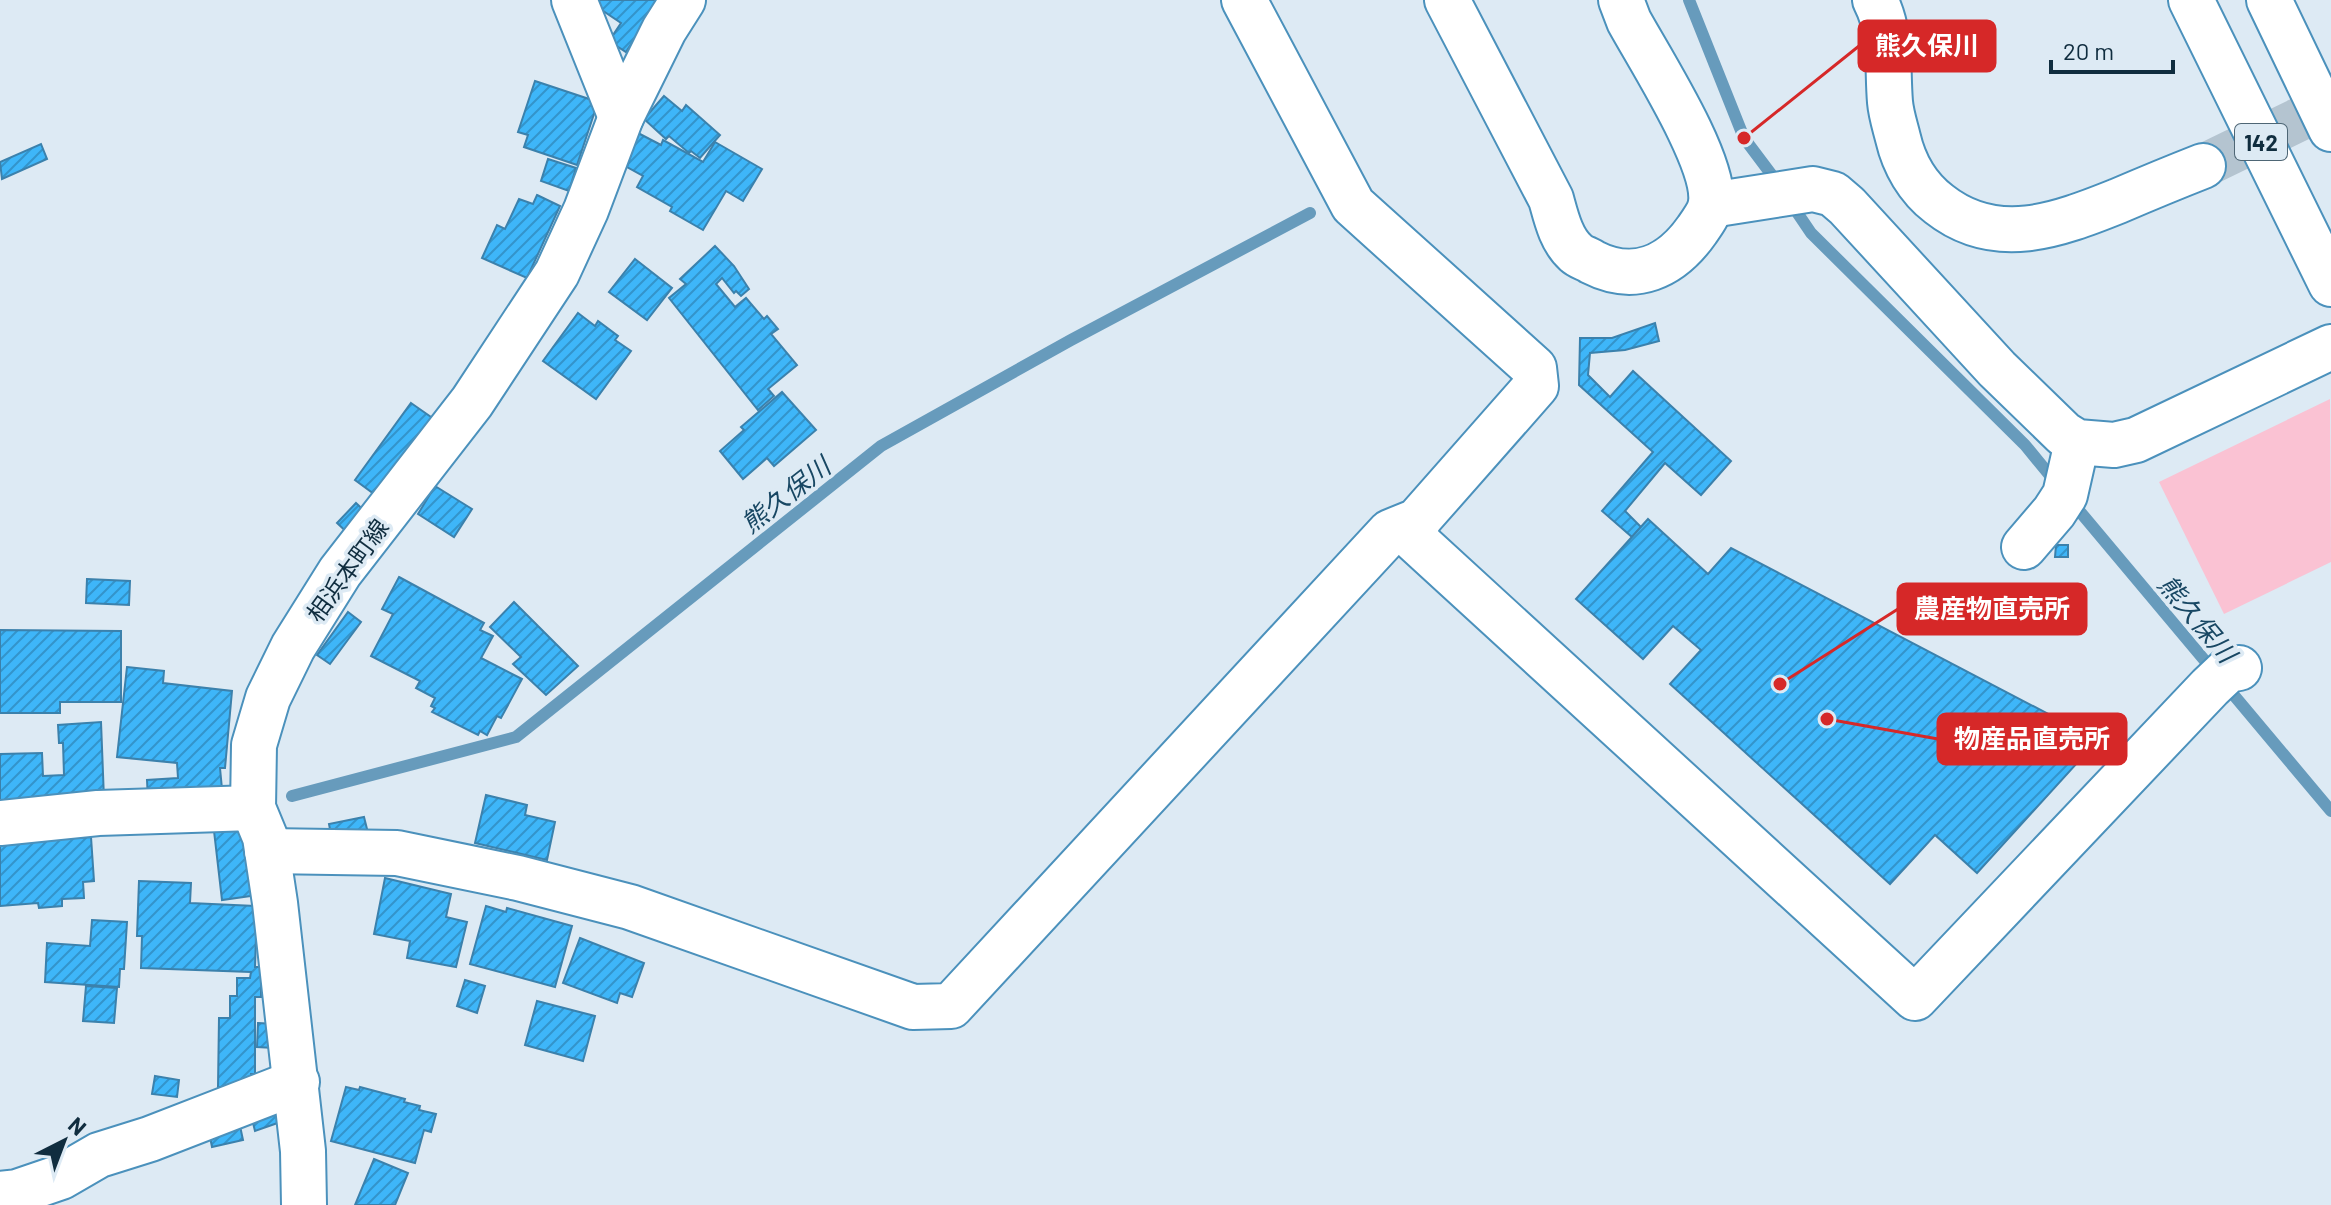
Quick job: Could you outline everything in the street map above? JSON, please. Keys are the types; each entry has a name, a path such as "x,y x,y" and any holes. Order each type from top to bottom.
{"main road":[{"path":"574,0 621,117"},
{"name":"相浜本町線","path":"304,1205 297,1082 265,837 253,808 254,745 268,698 293,647 340,572 472,402 557,273 586,210 621,117 664,30 683,0"},
{"path":"267,851 397,853 518,878 630,907 913,1007 951,1006 1390,532 1417,521 1536,386 1534,368 1353,205 1244,0"},
{"path":"1447,0 1551,199 1561,232 1576,253 1616,272 1637,273 1662,263 1689,241 1711,205 1710,183 1696,145 1629,21 1621,0"},
{"path":"1875,0 1886,26 1891,70 1890,104 1901,151 1914,178 1931,198 1953,215 1977,226 2035,229 2067,222 2203,166"},
{"name":"142","path":"2191,0 2331,284"},
{"path":"2269,0 2331,129"},
{"path":"2287,0 2331,114"},
{"path":"1711,205 1813,189 1833,194 1997,369 2053,424 2066,475"},
{"path":"2024,547 2066,475 2114,445 2136,440 2331,347"},
{"path":"1417,521 1415,540 1915,998 2225,675"},
{"path":"0,823 98,813 253,808"},
{"path":"0,1194 17,1192 61,1177 99,1155 150,1139 297,1082"}],"shaded area":[{"path":"2330,399 2331,562 2224,614 2159,482"}],"building":[{"path":"660,0 626,52 609,41 621,23 590,2"},
{"path":"535,81 598,102 577,165 524,147 528,135 518,132"},
{"path":"664,96 682,111 686,105 720,135 700,158 669,136 666,139 644,119"},
{"path":"638,133 661,145 663,140 703,162 715,142 762,169 743,201 726,191 703,230 637,187 643,176 627,167"},
{"path":"41,144 47,159 2,179 0,162"},
{"path":"548,159 576,168 569,191 541,181"},
{"path":"537,195 560,206 527,278 482,258 497,225 505,229 519,199 533,204"},
{"path":"715,246 734,266 749,289 741,296 736,291 734,293 722,278 716,284 735,307 746,298 764,319 767,316 778,329 771,334 797,365 768,389 774,396 758,410 669,298 686,284 680,279"},
{"path":"635,259 672,288 647,320 609,292"},
{"path":"578,313 595,326 598,321 618,336 615,340 631,351 596,399 543,361"},
{"path":"1655,323 1659,341 1625,350 1590,353 1588,375 1610,397 1633,371 1731,461 1701,495 1665,463 1625,511 1641,527 1632,537 1602,511 1653,452 1579,385 1580,338 1612,338"},
{"path":"782,392 816,430 774,466 767,458 743,479 720,451 744,430 741,427"},
{"path":"411,403 441,424 385,502 355,480"},
{"path":"435,486 472,509 454,537 418,514"},
{"path":"356,503 371,517 352,537 337,523"},
{"path":"1648,519 1708,574 1731,548 2098,740 1977,873 1935,835 1890,884 1670,684 1701,650 1673,626 1643,659 1576,599"},
{"path":"2056,545 2068,545 2068,557 2055,557"},
{"path":"399,577 484,623 480,630 493,636 481,658 522,679 501,718 497,716 487,735 480,731 478,735 432,712 435,698 416,688 420,681 371,656 393,614 382,609"},
{"path":"87,579 130,581 129,605 86,603"},
{"path":"514,602 578,666 546,695 513,664 521,657 490,627"},
{"path":"348,612 361,622 330,664 317,655"},
{"path":"0,630 121,631 121,702 60,702 60,713 0,713"},
{"path":"127,667 164,671 163,683 232,691 225,768 220,768 222,789 148,800 147,780 178,778 177,763 117,757"},
{"path":"101,722 104,799 0,801 0,754 42,753 43,776 64,775 63,743 59,743 58,725"},
{"path":"486,795 527,805 525,815 555,822 547,860 475,843"},
{"path":"364,817 368,833 332,840 329,824"},
{"path":"248,827 257,895 222,900 214,831"},
{"path":"91,837 94,881 83,882 84,898 62,899 62,906 39,908 38,903 0,906 0,843"},
{"path":"385,878 451,894 446,917 467,922 456,967 407,958 410,941 374,934"},
{"path":"139,881 191,883 190,903 257,906 255,967 261,967 261,997 255,997 255,1074 251,1074 251,1085 218,1087 219,1018 230,1018 230,996 237,996 237,978 250,978 251,972 141,968 142,936 137,936"},
{"path":"486,906 506,912 507,908 572,926 555,987 470,964"},
{"path":"92,920 127,922 124,969 120,969 119,987 45,982 47,943 90,946"},
{"path":"580,938 644,963 632,997 620,993 617,1003 563,983"},
{"path":"465,980 485,986 477,1013 457,1006"},
{"path":"86,986 117,988 114,1023 83,1021"},
{"path":"537,1001 595,1016 583,1061 525,1045"},
{"path":"258,1023 275,1024 274,1048 257,1047"},
{"path":"155,1076 179,1080 177,1097 152,1094"},
{"path":"346,1087 359,1090 360,1087 405,1099 404,1102 420,1106 419,1110 436,1114 431,1132 424,1130 415,1163 331,1141"},
{"path":"280,1098 286,1120 255,1131 252,1119"},
{"path":"237,1112 243,1140 212,1147 207,1122"},
{"path":"374,1159 408,1173 395,1205 355,1205"}],"waterway":[{"name":"熊久保川","path":"1689,0 1744,138 1780,186"},
{"name":"熊久保川","path":"1790,202 1811,233 2025,445 2057,484"},
{"name":"熊久保川","path":"292,796 516,737 881,446 1071,340 1310,213"},
{"name":"熊久保川","path":"2071,501 2331,811"}],"tunnel":[{"path":"2203,166 2331,104"}],"place":[{"name":"熊久保川","path":"1744,138"},
{"name":"農産物直売所","path":"1780,684"},
{"name":"物産品直売所","path":"1827,719"}]}
